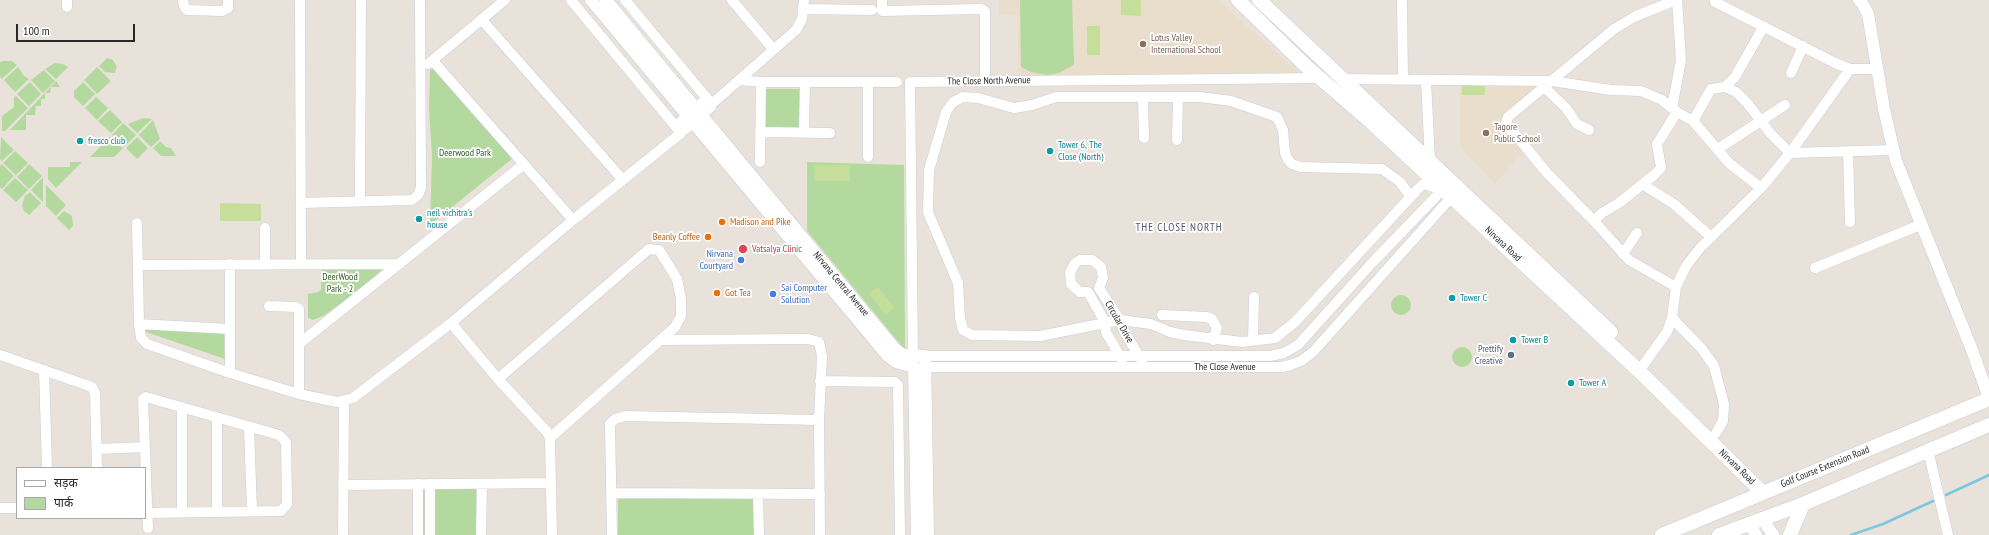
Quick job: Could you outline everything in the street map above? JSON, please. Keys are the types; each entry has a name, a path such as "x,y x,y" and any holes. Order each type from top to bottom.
{"main road":[{"name":"Nirvana Road","path":"1238,0 1307,67 1322,78 1449,187 1642,368 1767,491"},
{"name":"Nirvana Road","path":"1259,0 1430,162 1449,187"},
{"name":"Nirvana Road","path":"1642,368 1716,433 1767,491"},
{"name":"Golf Course Extension Road","path":"1664,535 1989,399"},
{"path":"1952,415 1961,437"},
{"path":"1720,535 1756,525 1928,450 1989,426"},
{"path":"1790,535 1803,504"}],"street":[{"path":"184,0 184,6 187,10 222,11 228,8 228,0"},
{"path":"300,0 301,264"},
{"path":"360,200 362,0"},
{"path":"301,203 360,200 412,200 418,195 421,188 420,0"},
{"path":"421,69 433,61 505,0"},
{"path":"137,223 139,324 141,338 147,344 230,373 299,394 344,401 352,398 451,323 573,220 681,133 571,0"},
{"name":"Nirvana Central Avenue","path":"591,0 694,116 895,349 903,355 919,362"},
{"name":"Nirvana Central Avenue","path":"606,0 694,116"},
{"path":"625,0 710,102"},
{"path":"882,0 882,11 981,9 985,11 985,81"},
{"path":"1402,0 1403,80"},
{"path":"1594,221 1602,213 1619,203 1661,168 1657,144 1674,110 1681,60 1677,0 1636,16 1614,29 1508,117 1506,122 1547,173 1594,221 1623,254 1636,266 1676,287"},
{"path":"1714,1 1850,69 1876,69"},
{"path":"1861,1 1868,14 1876,69 1892,150 1920,225 1972,350 1989,399"},
{"path":"736,2 773,49"},
{"path":"678,130 686,129 705,100 714,102 796,30 802,20 804,5 872,10"},
{"path":"482,20 622,180"},
{"path":"1693,121 1711,89 1725,87 1735,77 1764,26"},
{"path":"1791,73 1803,46"},
{"path":"433,61 573,220"},
{"path":"1642,368 1667,332 1672,318 1676,287 1686,266 1700,248 1761,188 1790,153 1850,69"},
{"name":"The Close North Avenue","path":"919,362 910,82 1322,78 1548,84 1611,90 1641,91 1662,100 1674,110 1693,121 1729,163 1761,188"},
{"path":"740,80 761,82 897,82"},
{"path":"1426,80 1430,162"},
{"path":"760,162 761,82"},
{"path":"804,132 805,82"},
{"path":"868,82 868,157"},
{"path":"1548,84 1577,124 1589,130"},
{"path":"1725,87 1741,96 1771,134 1790,153 1892,150"},
{"path":"1410,196 1400,182 1382,169 1300,167 1292,164 1285,153 1285,138 1282,123 1278,117 1231,101 1200,97 1056,97 1032,105 1014,108 978,98 963,97 953,102 946,112 929,170 928,212 958,283 960,318 963,330 972,335 1040,336 1120,320 1152,324 1170,332 1213,340 1242,342 1275,338 1295,322 1410,196 1423,184 1433,187 1449,187"},
{"path":"1143,97 1144,138"},
{"path":"1177,140 1178,97"},
{"path":"1718,149 1785,105"},
{"path":"760,132 830,133"},
{"path":"1848,152 1850,222"},
{"path":"300,343 524,164"},
{"path":"1642,184 1674,204 1711,237"},
{"name":"The Close Avenue","path":"919,362 1120,356 1270,356 1284,353 1298,345 1371,264 1449,187"},
{"name":"The Close Avenue","path":"919,362 1126,367 1280,367 1290,365 1301,361 1313,352 1449,187"},
{"path":"1814,268 1920,225"},
{"path":"265,228 265,264"},
{"path":"1623,254 1637,234"},
{"path":"498,379 649,249 654,248 659,250 677,279 681,299 681,316 675,327 550,438"},
{"name":"Circular Drive","path":"1126,367 1106,332 1105,322 1088,292 1080,292 1075,289 1070,279 1072,268 1080,260 1092,260 1101,267 1104,278 1099,288 1120,320 1124,331 1145,367"},
{"path":"230,264 230,373"},
{"path":"138,265 400,264"},
{"path":"1253,341 1254,297"},
{"path":"269,306 296,307 299,309 299,394"},
{"path":"1162,315 1206,317 1212,319 1217,328 1213,340"},
{"path":"1672,318 1702,349 1714,366 1724,404 1723,421 1716,433"},
{"path":"451,323 498,379 547,432 550,438 552,535"},
{"path":"139,324 230,329"},
{"path":"661,340 814,340 819,342 822,356 819,420 820,535"},
{"path":"1284,353 1290,365"},
{"path":"0,355 92,387 95,392 97,467"},
{"path":"1206,356 1206,367"},
{"path":"1245,356 1245,367"},
{"path":"917,535 919,362"},
{"path":"919,362 928,535"},
{"path":"44,370 47,467"},
{"path":"820,381 895,382 898,385 900,535"},
{"path":"146,467 143,399 150,397 249,428 279,435 286,442 285,508 281,511 147,513"},
{"path":"342,535 344,401"},
{"path":"182,407 182,512"},
{"path":"612,535 610,424 615,419 625,416 819,420"},
{"path":"217,418 217,512"},
{"path":"249,428 252,511"},
{"path":"97,448 145,447"},
{"path":"1928,450 1948,535"},
{"path":"146,480 148,528"},
{"path":"343,485 551,483"},
{"path":"418,484 418,535"},
{"path":"430,484 430,535"},
{"path":"482,484 482,535"},
{"path":"612,493 820,494"},
{"path":"758,494 759,535"},
{"path":"0,508 16,508"},
{"path":"1756,525 1773,535"}],"shaded area":[{"name":"Lotus Valley International School","path":"999,0 1218,0 1301,74 1018,76 1018,15 999,14"},
{"name":"Tagore Public School","path":"1460,84 1538,84 1538,88 1500,118 1525,149 1495,184 1460,147"}],"green space":[{"path":"1020,0 1072,0 1074,64 1059,73 1047,75 1031,72 1021,67"},
{"path":"1121,0 1141,0 1141,16 1121,15"},
{"path":"1087,26 1100,26 1100,55 1087,55"},
{"path":"107,58 113,60 117,67 115,73 105,72 99,66"},
{"path":"12,61 17,65 2,79 0,77 0,62"},
{"path":"55,63 63,64 68,67 56,79 45,69"},
{"path":"18,67 24,76 29,79 15,92 4,80"},
{"path":"97,67 111,81 97,94 84,80"},
{"name":"Deerwood Park","path":"436,68 513,158 430,225 432,156 429,108 430,70"},
{"path":"44,70 55,81 43,93 31,80"},
{"path":"56,81 60,87 51,87 50,93 45,93 45,99 41,99 41,106 36,106 35,115 26,115 26,130 10,130"},
{"path":"30,82 41,94 29,106 17,94"},
{"path":"83,82 95,94 83,106 74,97 74,91"},
{"path":"1485,84 1485,95 1462,95 1462,85"},
{"path":"764,89 801,89 800,127 763,127"},
{"path":"16,96 28,108 5,131 2,131 2,116 14,107 14,97"},
{"path":"96,97 108,108 97,120 85,108"},
{"path":"110,110 122,122 111,133 98,121"},
{"path":"143,118 152,119 137,133 128,124"},
{"path":"153,120 160,139 151,147 139,135"},
{"path":"123,123 136,135 124,147 112,135"},
{"path":"1,137 14,150 2,161 0,159"},
{"path":"110,137 123,148 114,157 90,157"},
{"path":"137,137 148,148 137,159 126,148"},
{"path":"160,141 166,147 171,148 176,156 161,156 153,148"},
{"path":"15,151 28,163 16,175 3,163"},
{"path":"70,162 82,162 56,188 48,179 48,167 70,167"},
{"path":"807,162 904,165 905,350 807,231"},
{"path":"2,164 14,176 2,189 0,187 0,166"},
{"path":"29,164 42,176 29,189 17,177"},
{"path":"814,165 850,165 850,181 815,181"},
{"path":"43,177 43,202 31,190"},
{"path":"15,178 28,190 16,202 3,190"},
{"path":"46,185 66,205 56,216 46,206"},
{"path":"30,192 41,203 29,215 24,211 22,205 25,196"},
{"path":"220,203 261,204 261,221 220,221"},
{"path":"64,211 72,216 73,226 69,230 57,218"},
{"name":"DeerWood Park - 2","path":"322,265 384,268 356,293 323,316 313,320 308,318 308,294 321,290"},
{"path":"878,287 894,308 886,315 869,294"},
{"path":"1401,295 1408,298 1411,305 1408,312 1401,315 1394,312 1391,305 1394,298"},
{"path":"146,326 224,330 225,359 143,331"},
{"path":"1458,347 1466,347 1472,353 1472,361 1466,367 1458,367 1452,361 1452,353"},
{"path":"476,488 476,535 422,535 422,489"},
{"path":"754,497 755,535 618,535 618,499"}],"waterway":[{"path":"1946,495 1989,475"},
{"path":"1851,535 1883,524 1933,501"}],"place":[{"name":"Lotus Valley International School","path":"1143,44"},
{"name":"Tagore Public School","path":"1486,133"},
{"name":"fresco club","path":"80,141"},
{"name":"Tower 6, The Close (North)","path":"1050,151"},
{"name":"neil vichitra's house","path":"419,219"},
{"name":"Madison and Pike","path":"722,222"},
{"name":"Beanly Coffee","path":"708,237"},
{"name":"Vatsalya Clinic","path":"743,249"},
{"name":"Nirvana Courtyard","path":"741,260"},
{"name":"Got Tea","path":"717,293"},
{"name":"Sai Computer Solution","path":"773,294"},
{"name":"Tower C","path":"1452,298"},
{"name":"Tower B","path":"1513,340"},
{"name":"Prettify Creative","path":"1511,355"},
{"name":"Tower A","path":"1571,383"}],"district":[{"name":"THE CLOSE NORTH","path":"1179,228"}]}
